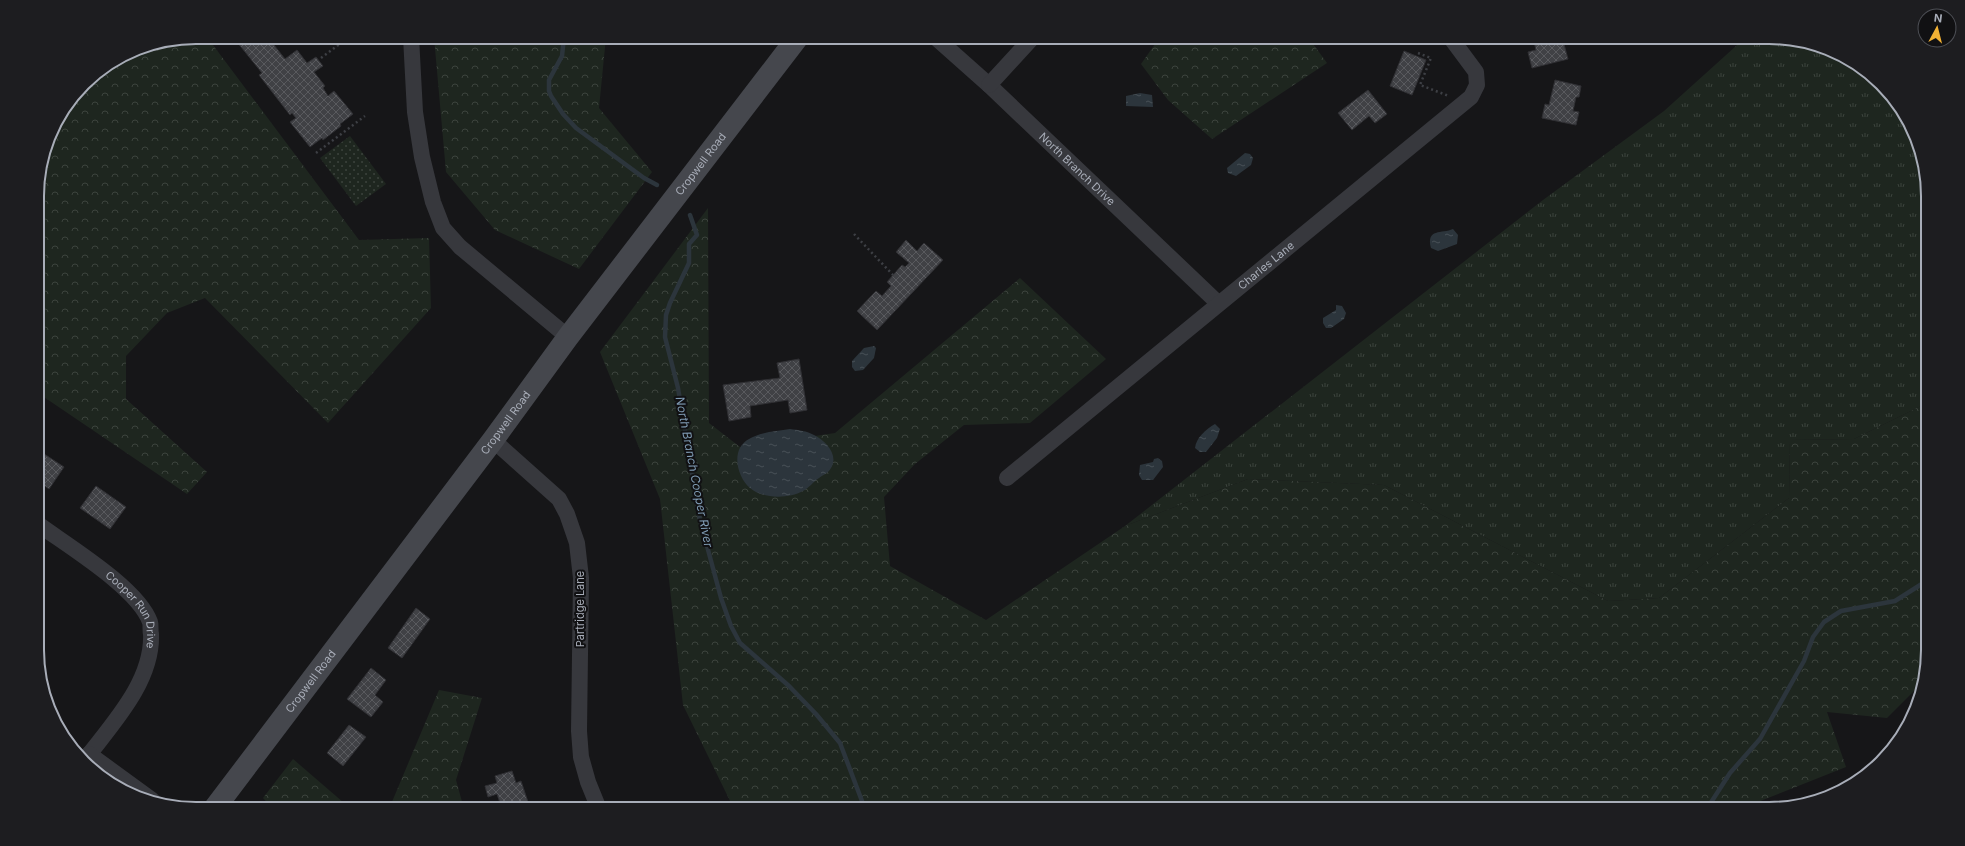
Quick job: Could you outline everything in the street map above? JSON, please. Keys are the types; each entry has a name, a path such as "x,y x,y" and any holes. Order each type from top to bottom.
{"street":[{"path":"411,44 415,112 422,157 433,202 443,228 460,247 568,337"},
{"name":"Cropwell Road","path":"219,802 493,440 568,337 789,44"},
{"name":"North Branch Drive","path":"943,44 989,85 1218,303"},
{"path":"989,85 1027,44"},
{"name":"Charles Lane","path":"1007,478 1218,303 1471,97 1477,85 1476,72 1455,44"},
{"name":"Partridge Lane","path":"493,440 559,499 567,514 577,543 581,578 579,731 586,776 596,802"},
{"name":"Cooper Run Drive","path":"44,528 114,578 142,608 150,623 151,643 146,668 133,695 87,756"},
{"path":"91,760 134,788"}],"path":[{"path":"321,58 340,44"},
{"path":"1418,53 1431,58 1420,85 1450,96"},
{"path":"316,153 365,116"},
{"path":"854,234 893,275"}],"green space":[{"path":"186,44 212,44 359,240 429,238 431,308 328,423 205,298 167,313 126,356 126,399 207,472 187,494 44,397 44,186 49,156 64,120 75,103 88,88 103,75 120,64 156,49"},
{"path":"435,44 605,44 599,108 652,172 579,269 495,230 446,172"},
{"path":"1155,44 1313,44 1327,63 1212,139 1168,100 1141,64"},
{"path":"1738,44 1779,44 1809,49 1845,64 1862,75 1877,88 1890,103 1901,120 1913,147 1920,176 1921,406 1854,439 1790,440 1789,498 1659,598 1608,601 1384,485 1248,479 1125,526 1543,200 1664,111"},
{"path":"350,136 386,184 356,206 320,158"},
{"path":"708,208 709,423 740,447 835,433 1020,278 1106,359 1030,423 964,425 915,464 884,497 890,566 986,620 1125,526 1248,479 1384,485 1608,601 1659,598 1789,498 1790,440 1854,439 1921,406 1921,660 1916,689 1887,718 1827,712 1846,767 1758,802 731,802 683,705 660,499 600,352"},
{"path":"439,690 482,698 456,780 462,802 392,802"},
{"path":"293,759 343,802 267,802 263,798"}],"water":[{"path":"1140,93 1152,95 1153,107 1126,106 1126,96"},
{"path":"1245,153 1250,154 1253,158 1251,165 1236,176 1228,173 1227,168"},
{"path":"1453,229 1458,235 1457,244 1438,251 1431,248 1430,242 1433,235"},
{"path":"1336,305 1342,306 1346,313 1344,319 1331,328 1326,328 1323,323 1323,318 1336,310"},
{"path":"874,346 876,348 874,358 863,370 855,371 852,367 852,361 864,348"},
{"path":"1215,424 1220,429 1217,438 1206,452 1200,452 1195,448 1199,437 1208,428"},
{"path":"790,429 814,435 824,442 831,451 833,457 831,468 827,473 797,494 776,497 755,492 745,483 739,470 739,449 749,439 758,435"},
{"path":"1158,458 1162,461 1163,467 1153,480 1142,480 1139,475 1140,465 1153,462 1154,459"}],"building":[{"path":"239,44 276,44 274,45 285,59 297,50 307,63 316,57 323,66 314,72 325,86 323,88 328,96 334,91 353,114 340,124 341,126 323,140 322,138 310,147 290,122 296,118 292,113 290,115 259,75 262,73"},
{"path":"1535,44 1564,44 1568,59 1532,68 1528,52 1536,50"},
{"path":"1404,51 1426,60 1412,95 1390,86"},
{"path":"1555,80 1581,86 1579,97 1576,97 1573,111 1579,112 1576,125 1542,118 1545,104 1549,105"},
{"path":"1368,90 1387,114 1375,123 1369,116 1352,130 1338,113"},
{"path":"906,240 917,251 924,243 943,260 877,330 857,311 876,291 882,296 891,286 887,282 902,265 905,267 909,263 896,252"},
{"path":"799,359 807,410 790,413 788,400 750,406 751,417 729,421 723,385 780,378 777,363"},
{"path":"44,454 64,467 49,489 44,485"},
{"path":"96,486 126,507 110,529 80,508"},
{"path":"416,608 430,619 402,658 388,648"},
{"path":"371,668 386,680 375,695 383,702 371,717 347,699"},
{"path":"349,725 366,737 343,766 327,753"},
{"path":"512,771 516,783 521,781 528,802 500,802 497,794 488,797 485,786 497,783 495,776"}],"waterway":[{"name":"North Branch Cooper River","path":"563,44 562,56 549,80 549,91 551,96 563,114 576,128 644,178 657,185"},
{"name":"North Branch Cooper River","path":"690,215 697,235 689,244 689,263 666,315 665,337 678,388 700,520 721,598 731,626 740,643 789,686 816,714 840,743 862,802"},
{"name":"North Branch Cooper River","path":"1711,802 1730,773 1760,739 1804,661 1813,637 1824,622 1841,611 1895,601 1921,584"}]}
